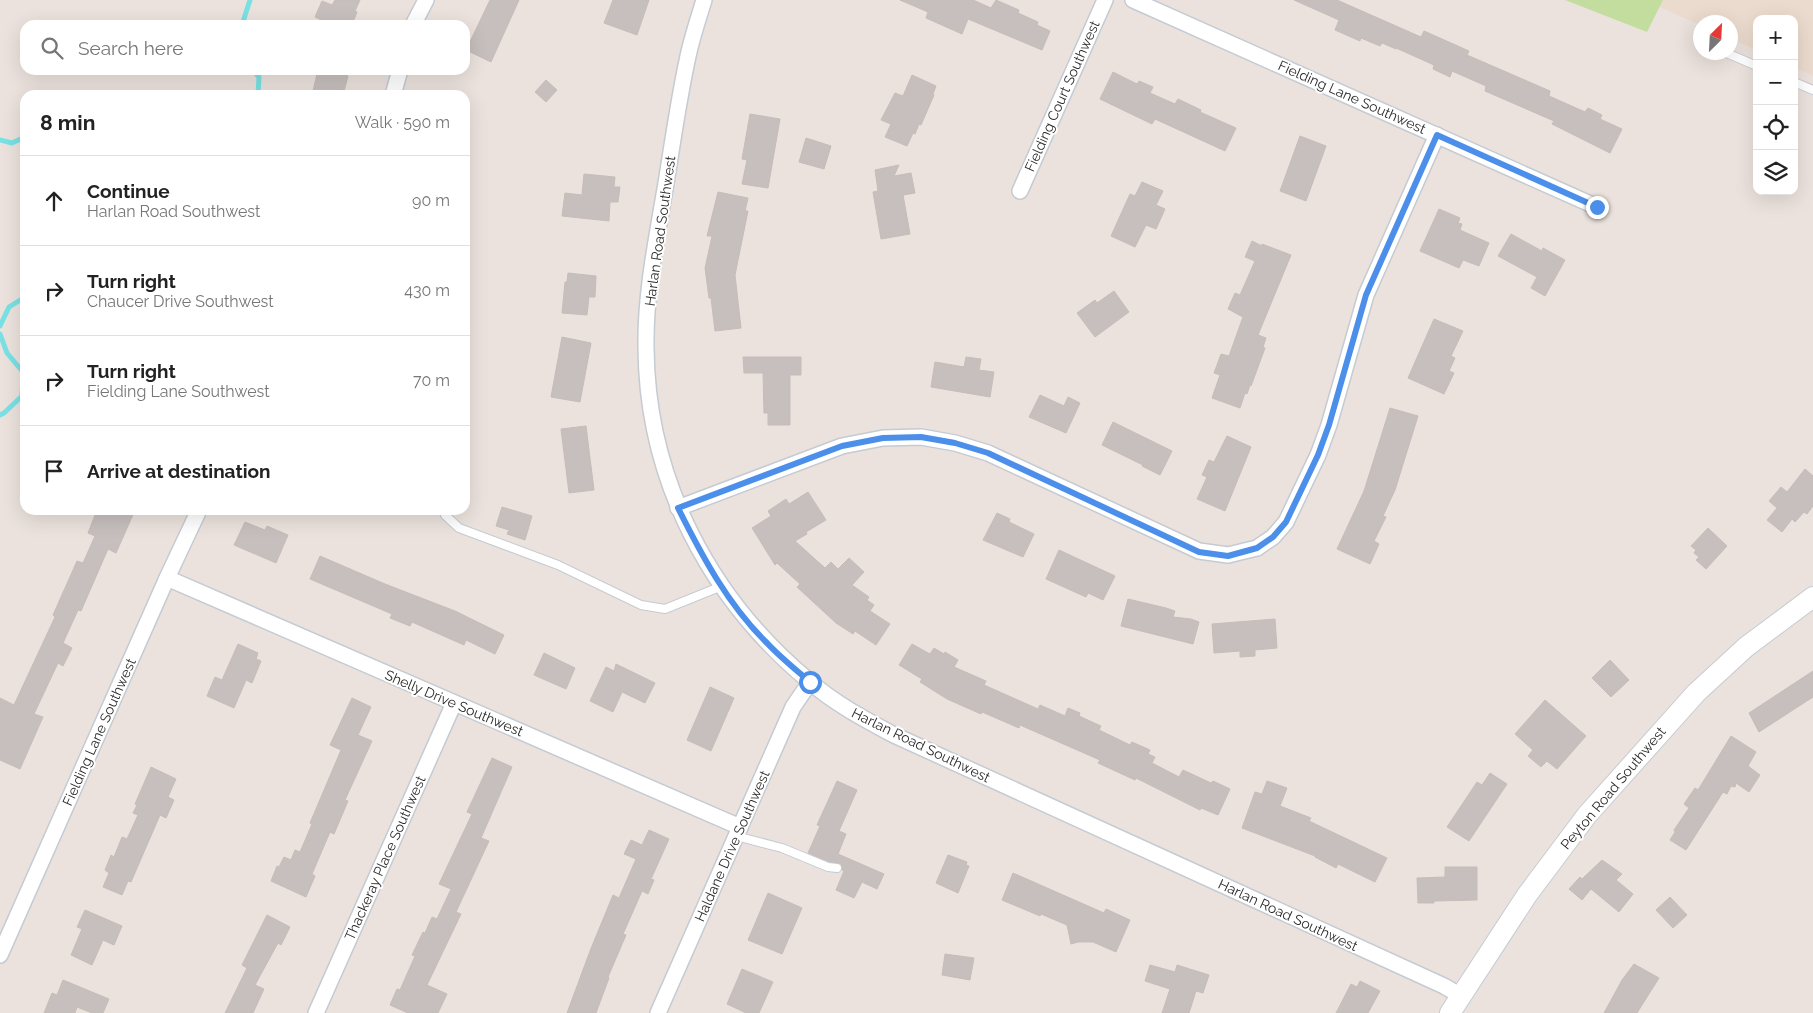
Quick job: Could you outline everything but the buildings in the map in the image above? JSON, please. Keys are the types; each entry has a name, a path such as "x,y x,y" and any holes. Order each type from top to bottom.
{"street":[{"path":"416,20 426,0"},
{"name":"Harlan Road Southwest","path":"704,0 687,59 649,287 646,348 650,400 660,452 678,508 703,557 732,602 766,642 810,682 847,709 894,735 1444,986 1456,1005"},
{"name":"Fielding Court Southwest","path":"1020,191 1105,0"},
{"name":"Fielding Lane Southwest","path":"1133,0 1597,207"},
{"path":"394,90 399,75"},
{"path":"678,508 842,446 883,438 921,437 955,443 988,453 1199,552 1228,556 1257,548 1273,537 1286,522 1318,455 1329,425 1366,295 1437,135"},
{"name":"Fielding Lane Southwest","path":"0,955 197,515"},
{"name":"Shelly Drive Southwest","path":"167,578 454,703 738,832"},
{"name":"Peyton Road Southwest","path":"1456,1005 1527,894 1587,815 1696,693 1746,647 1813,597"},
{"name":"Haldane Drive Southwest","path":"658,1013 793,707 810,682"},
{"name":"Thackeray Place Southwest","path":"316,1013 454,703"}],"lane":[{"path":"1738,58 1753,64"},
{"path":"1798,84 1813,90"},
{"path":"446,515 459,528 558,565 641,605 665,609 722,586"},
{"path":"738,832 828,867 837,868"}],"shaded area":[{"path":"1644,0 1813,0 1813,76 1798,69 1798,15 1753,15 1753,48 1738,42 1738,15 1693,15 1693,22"}],"green space":[{"path":"1565,0 1663,0 1647,32"}],"waterway":[{"path":"244,20 250,0"},
{"path":"257,75 259,77 258,90"},
{"path":"0,140 12,143 20,139"},
{"path":"0,326 9,307 20,300"},
{"path":"0,334 7,353 20,368"},
{"path":"0,415 20,398"}],"route":[{"path":"810,682 766,642 732,602 703,557 678,508 842,446 883,438 921,437 955,443 988,453 1199,552 1228,556 1257,548 1273,537 1286,522 1318,455 1329,425 1366,295 1437,135 1597,207"}]}
